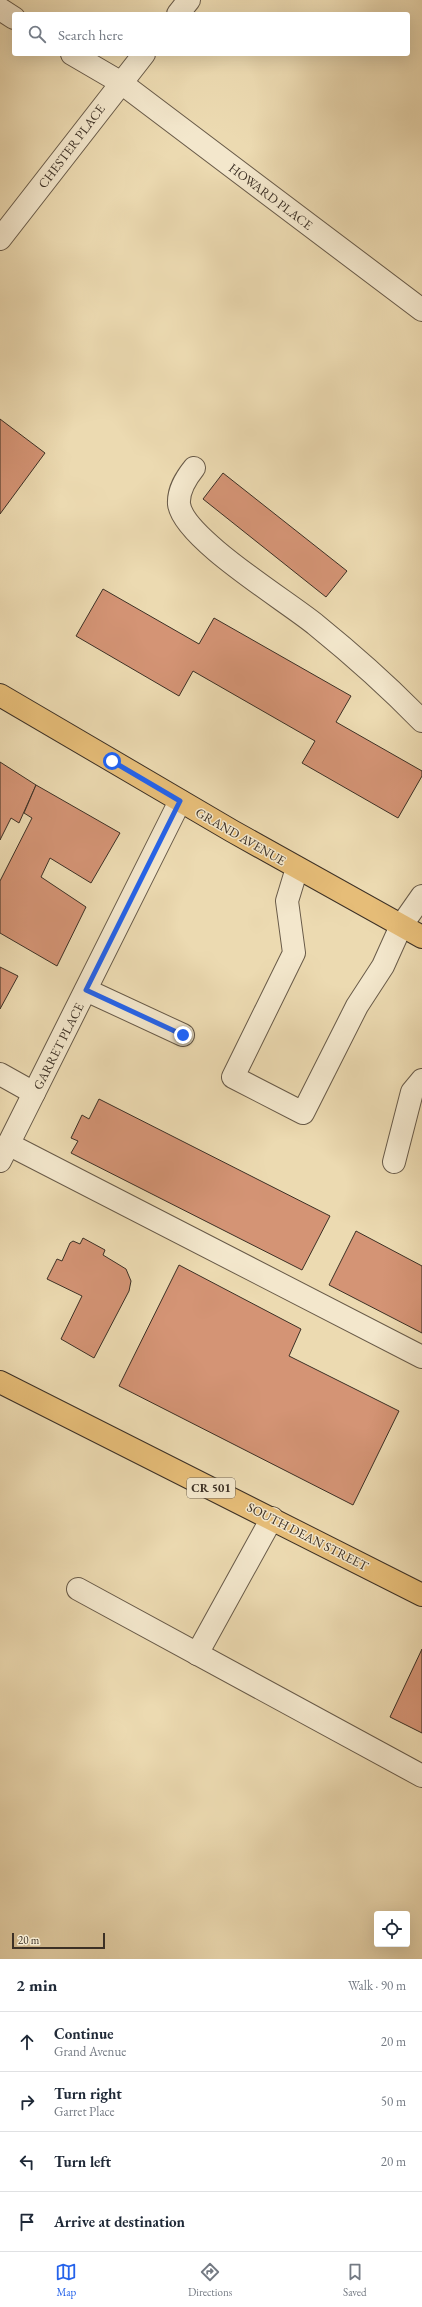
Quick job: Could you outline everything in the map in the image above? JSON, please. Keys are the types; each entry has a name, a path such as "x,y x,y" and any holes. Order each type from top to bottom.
{"main road":[{"name":"GRAND AVENUE","path":"0,695 180,801 422,937"},
{"name":"SOUTH DEAN STREET","path":"0,1382 422,1594"}],"street":[{"path":"180,12 189,0"},
{"path":"0,9 12,17"},
{"name":"HOWARD PLACE","path":"75,56 120,82 422,310"},
{"name":"CHESTER PLACE","path":"0,239 120,82 142,56"},
{"path":"194,468 182,485 179,504 188,524 204,539 279,599 315,624 400,699 422,721"},
{"name":"GARRET PLACE","path":"4,1153 180,801"},
{"path":"297,868 287,901 294,953 233,1078 303,1114 357,1006 383,966 401,926 422,896"},
{"path":"86,990 183,1035"},
{"path":"0,1074 34,1093"},
{"path":"394,1162 412,1092 422,1080"},
{"path":"4,1153 422,1358"},
{"path":"197,1654 272,1518"},
{"path":"78,1589 422,1776"}],"building":[{"path":"0,419 45,453 0,514"},
{"path":"223,473 347,571 326,597 203,499"},
{"path":"103,589 199,644 214,618 351,696 336,722 422,771 422,776 398,818 302,763 315,741 193,671 179,696 76,636"},
{"path":"0,762 36,785 19,823 11,818 0,840"},
{"path":"36,785 120,833 91,883 50,858 41,877 86,907 57,966 0,933 0,881 32,818 24,813"},
{"path":"0,967 18,976 0,1009"},
{"path":"99,1099 330,1216 302,1270 71,1153 78,1141 71,1138 82,1115 89,1119"},
{"path":"356,1231 422,1266 422,1333 329,1285"},
{"path":"83,1238 105,1250 103,1255 126,1269 131,1281 129,1291 94,1358 61,1339 82,1296 47,1279 57,1259 62,1261 70,1243 73,1241 80,1244"},
{"path":"179,1265 301,1329 289,1356 399,1411 353,1505 119,1386"},
{"path":"422,1649 422,1733 390,1717"}],"route":[{"path":"112,761 180,801 86,990 183,1035"}]}
